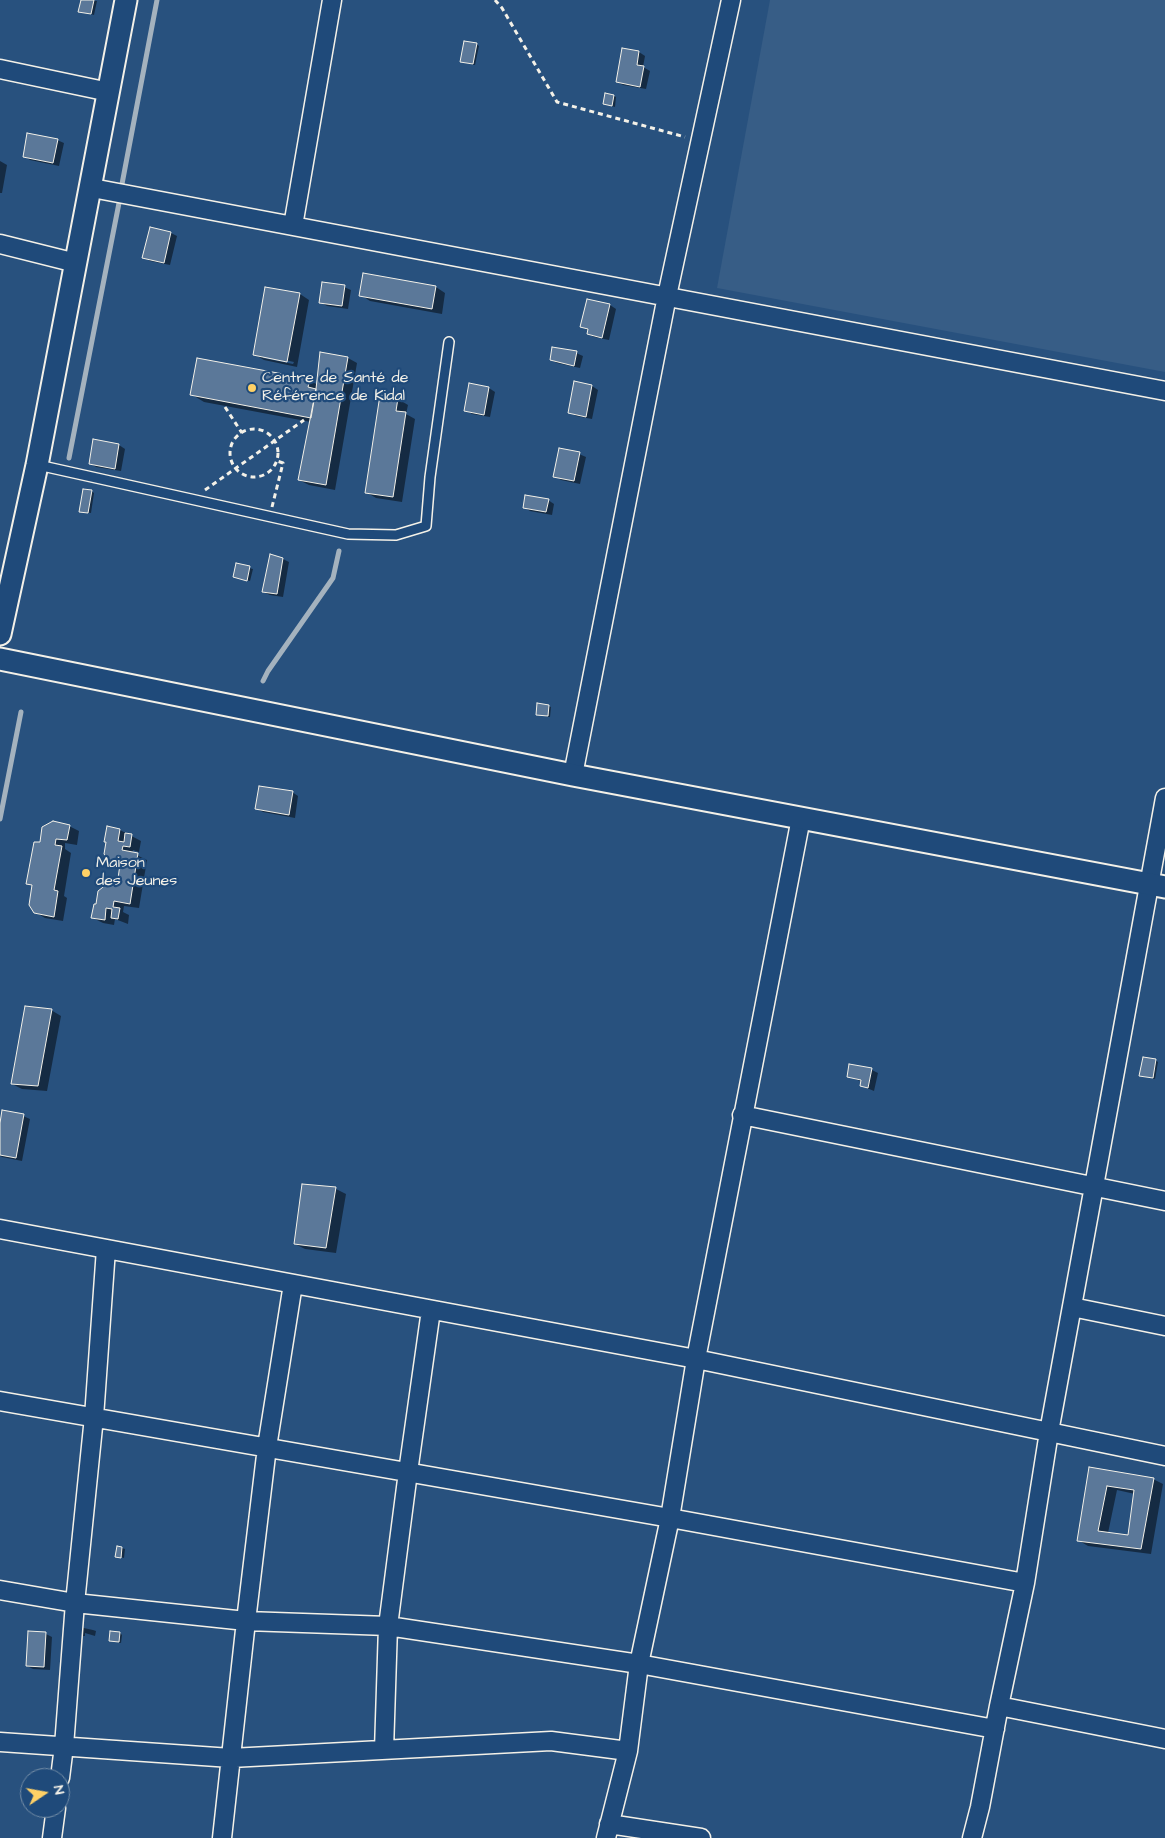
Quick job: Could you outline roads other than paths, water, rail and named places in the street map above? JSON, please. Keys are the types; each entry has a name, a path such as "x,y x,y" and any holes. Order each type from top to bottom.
{"street":[{"path":"0,634 37,465 92,188 126,0"},
{"path":"293,226 332,0"},
{"path":"573,775 667,296 731,0"},
{"path":"0,69 109,92"},
{"path":"92,188 1165,391"},
{"path":"0,244 76,262"},
{"path":"0,659 573,775 1157,886"},
{"path":"972,1838 980,1807 1025,1583 1049,1432 1094,1188 1157,886 1165,798"},
{"path":"701,1838 607,1831 628,1751 639,1664 670,1518 696,1360 801,818"},
{"path":"742,1116 1165,1201"},
{"path":"0,1229 696,1360 1165,1456"},
{"path":"61,1768 75,1603 94,1417 106,1249"},
{"path":"222,1838 267,1447 293,1284"},
{"path":"1072,1307 1165,1326"},
{"path":"384,1750 388,1626 431,1310"},
{"path":"0,1401 670,1518 1025,1583"},
{"path":"0,1590 75,1603 246,1621 388,1626 639,1664 995,1729"},
{"path":"999,1706 1165,1739"},
{"path":"0,1742 231,1758 551,1741 628,1751"},
{"path":"52,1838 55,1818"}],"lane":[{"path":"37,465 348,534 396,535 426,526 430,477 449,342"}],"waterway":[{"path":"122,184 157,0"},
{"path":"69,458 119,203"},
{"path":"263,681 333,578 339,551"},
{"path":"0,819 21,712"}],"place":[{"name":"Centre de Santé de Référence de Kidal","path":"252,388"},
{"name":"Maison des Jeunes","path":"86,873"}]}
